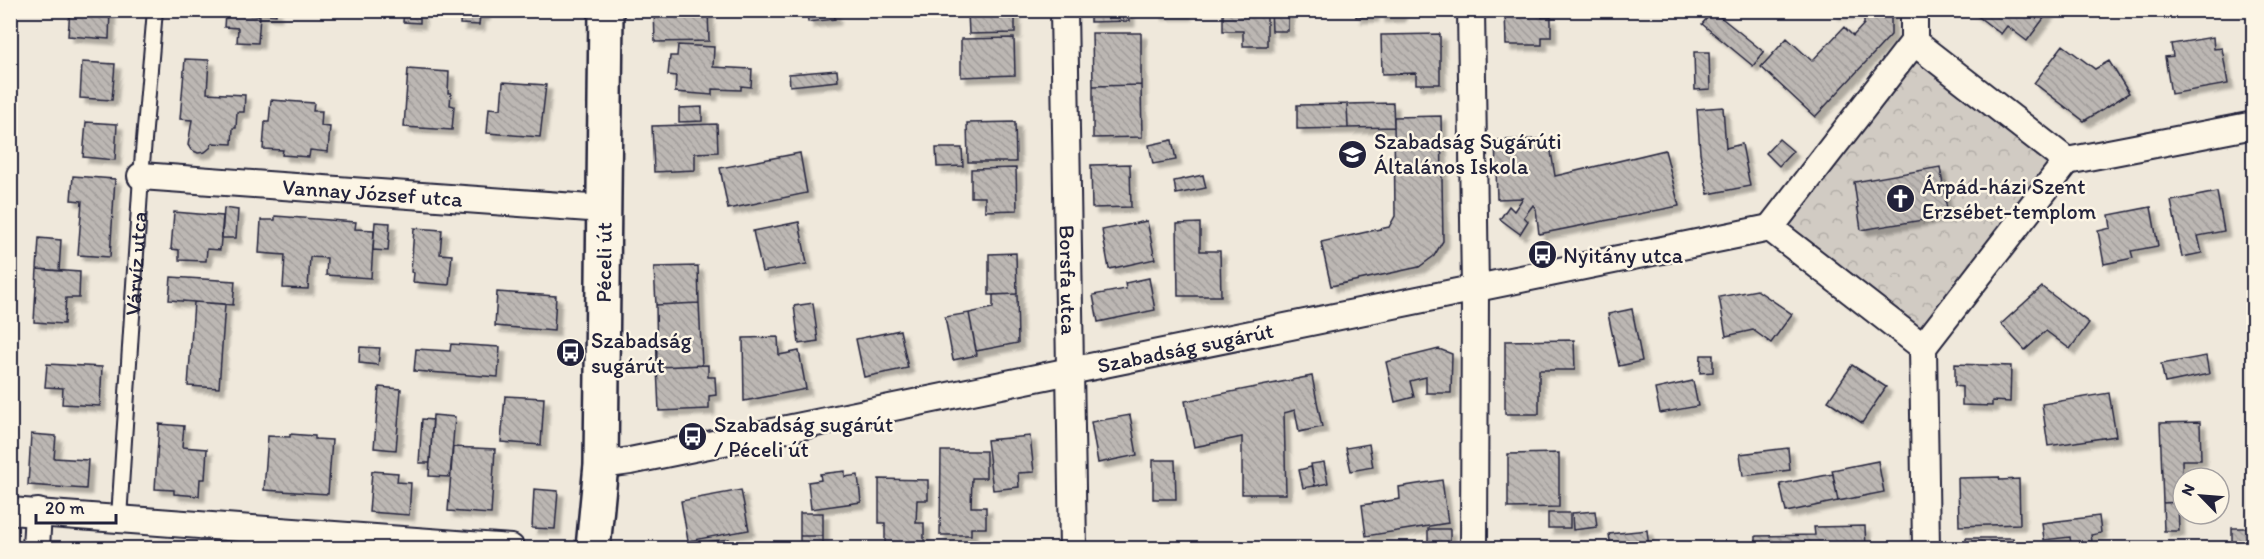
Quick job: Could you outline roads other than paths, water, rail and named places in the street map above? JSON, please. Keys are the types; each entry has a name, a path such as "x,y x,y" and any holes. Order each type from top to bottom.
{"main road":[{"name":"Péceli út","path":"593,549 601,465 606,10"}],"street":[{"name":"Borsfa utca","path":"1064,10 1072,549"},
{"path":"1471,10 1474,549"},
{"path":"1914,10 1914,42 1770,228 1923,347"},
{"path":"1914,42 2067,161"},
{"path":"1926,549 1923,347 2067,161 2253,125"},
{"name":"Vannay József utca","path":"141,176 604,209"},
{"name":"Szabadság sugárút","path":"601,465 1071,372 1770,228"},
{"path":"10,511 511,549"},
{"path":"36,549 38,512"}],"lane":[{"name":"Várvíz utca","path":"119,518 141,176 155,10"}],"place":[{"name":"Szabadság Sugárúti Általános Iskola","path":"1353,154"},
{"name":"Árpád-házi Szent Erzsébet-templom","path":"1901,199"},
{"name":"Nyitány utca","path":"1542,255"},
{"name":"Szabadság sugárút","path":"570,353"},
{"name":"Szabadság sugárút / Péceli út","path":"693,437"}]}
